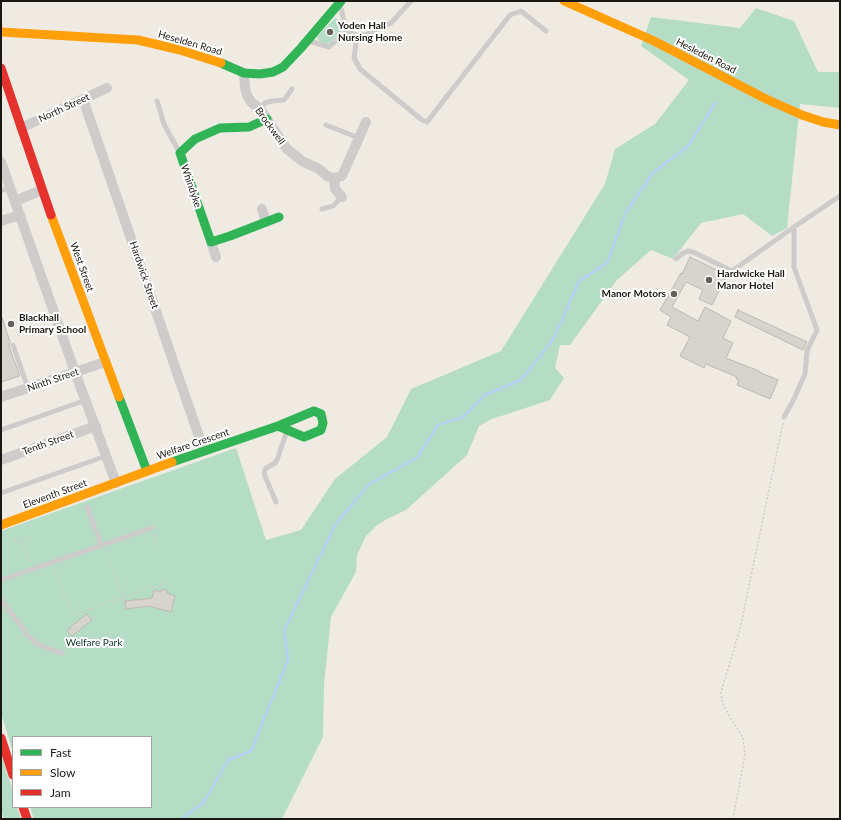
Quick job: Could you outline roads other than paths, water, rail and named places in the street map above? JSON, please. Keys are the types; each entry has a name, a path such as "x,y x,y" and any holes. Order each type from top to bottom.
{"street":[{"name":"Hesleden Road","path":"564,1 654,42 802,115 823,122 840,125"},
{"name":"Heselden Road","path":"1,32 138,40 180,50 221,63 244,74 260,74 273,72 283,67 340,2"},
{"name":"West Street","path":"1,68 42,190 147,471"},
{"name":"Brockwell","path":"244,74 245,88 251,102 260,109 287,149 302,161 327,176 334,178"},
{"name":"North Street","path":"21,128 107,88"},
{"name":"Hardwick Street","path":"83,99 204,451"},
{"name":"Whindyke","path":"216,256 180,153 195,139 220,128 249,127 267,119"},
{"path":"342,197 335,189 334,178 342,176 366,122"},
{"path":"1,162 6,189 16,201 75,372 116,483"},
{"path":"16,201 42,190"},
{"path":"262,210 266,222"},
{"path":"1,221 20,215"},
{"path":"211,242 279,217"},
{"name":"Ninth Street","path":"1,398 105,362"},
{"name":"Welfare Crescent","path":"116,483 278,426 314,411 321,414 324,423 321,430 304,437 278,426"},
{"name":"Tenth Street","path":"1,460 96,426"},
{"name":"Eleventh Street","path":"1,525 116,483"},
{"path":"1,738 12,772"},
{"path":"23,808 27,819"}],"lane":[{"path":"346,31 357,35 367,34 391,23 411,1"},
{"path":"340,2 346,31"},
{"path":"357,35 354,58 360,69 422,120 427,122 510,15 521,11 546,31"},
{"path":"308,40 329,47 346,31"},
{"path":"260,109 265,104 272,101 284,100 292,89"},
{"path":"157,101 164,124 180,153"},
{"path":"326,125 358,138"},
{"path":"676,259 683,253 688,251 693,252 732,271 840,196"},
{"path":"322,209 333,206 342,197"},
{"path":"784,417 805,374 808,351 817,330 794,267 794,227"},
{"path":"14,345 28,388"},
{"path":"1,430 86,400"},
{"path":"276,502 264,472 266,468 271,466 277,460 288,430"},
{"path":"1,493 106,456"},
{"path":"87,507 101,545"},
{"path":"1,580 152,528"},
{"path":"1,600 28,637 41,646 62,653"}],"waterway":[{"path":"182,819 204,802 228,760 251,751 288,660 284,631 335,525 369,484 417,458 438,425 463,417 485,395 521,380 554,338 579,281 607,263 626,212 653,173 688,146 716,102"}],"place":[{"name":"Yoden Hall Nursing Home","path":"330,32"},
{"name":"Hardwicke Hall Manor Hotel","path":"709,280"},
{"name":"Manor Motors","path":"674,294"},
{"name":"Blackhall Primary School","path":"11,324"}],"park label":[{"name":"Welfare Park","path":"94,643"}]}
